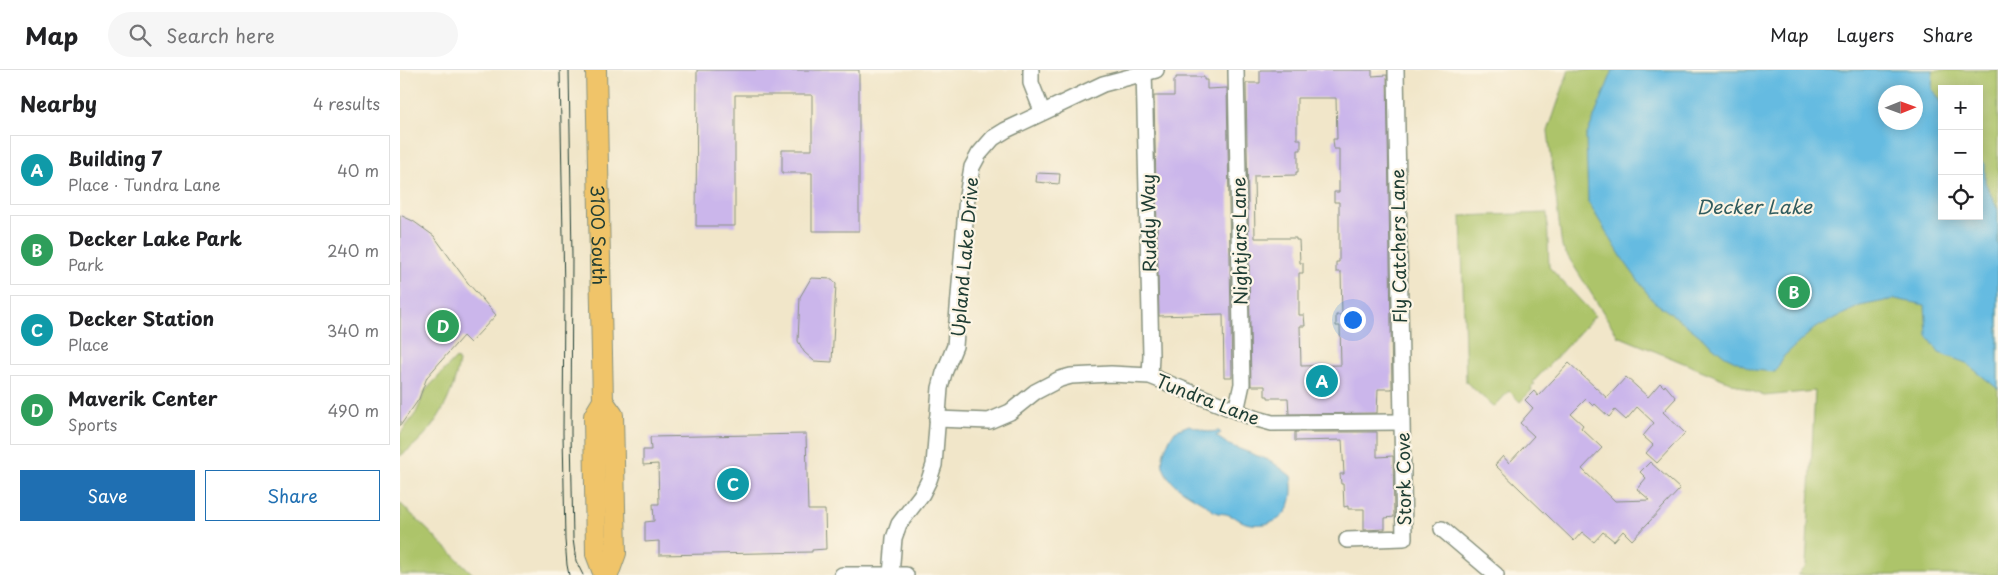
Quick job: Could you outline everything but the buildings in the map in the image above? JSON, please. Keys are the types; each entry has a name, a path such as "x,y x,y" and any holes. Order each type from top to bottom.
{"main road":[{"name":"3100 South","path":"596,70 603,401 594,416 596,554 606,575"}],"street":[{"path":"1031,70 1031,83 1042,111"},
{"name":"Nightjars Lane","path":"1236,70 1242,384 1236,411"},
{"name":"Fly Catchers Lane","path":"1396,70 1401,422"},
{"name":"Upland Lake Drive","path":"896,575 894,538 899,524 922,494 934,465 940,388 955,346 967,196 972,167 979,154 994,138 1006,130 1042,111 1113,80 1148,71"},
{"name":"Ruddy Way","path":"1148,71 1150,376"},
{"name":"Tundra Lane","path":"937,419 976,422 1000,417 1048,384 1071,376 1111,374 1150,376 1254,418 1272,423 1401,422"},
{"name":"Stork Cove","path":"1346,540 1404,538 1401,422"},
{"path":"1442,529 1496,575"},
{"path":"842,575 896,575"}],"green space":[{"path":"1569,70 1998,70 1998,575 1797,575 1806,566 1815,391 1764,396 1618,336 1562,247 1548,131"},
{"path":"1547,213 1549,267 1595,316 1533,382 1535,384 1531,388 1532,390 1520,402 1509,391 1494,407 1466,382 1461,216"},
{"path":"456,358 459,362 456,376 446,403 422,438 400,456 400,434 416,413 425,391"},
{"path":"400,503 474,575 400,575"}],"water":[{"name":"Decker Lake","path":"1613,70 1933,70 1932,89 1938,99 1938,220 1983,220 1983,163 1985,164 1985,182 1998,210 1998,389 1966,363 1939,353 1927,335 1925,305 1895,299 1860,306 1815,328 1784,356 1775,372 1754,370 1725,356 1653,301 1624,261 1588,202 1586,137"},
{"path":"1189,425 1208,432 1219,431 1221,433 1216,436 1229,445 1271,461 1291,476 1291,497 1285,513 1271,522 1250,524 1228,514 1214,512 1175,484 1163,466 1164,452 1175,431"}],"tram line":[{"path":"560,70 564,292 563,433 565,540 569,575"},
{"path":"569,70 573,539 576,561 583,575"}],"place":[{"name":"Decker Lake Park","path":"1794,292"},
{"name":"Maverik Center","path":"443,326"},
{"name":"Building 7","path":"1322,381"},
{"name":"Decker Station","path":"733,484"}]}
